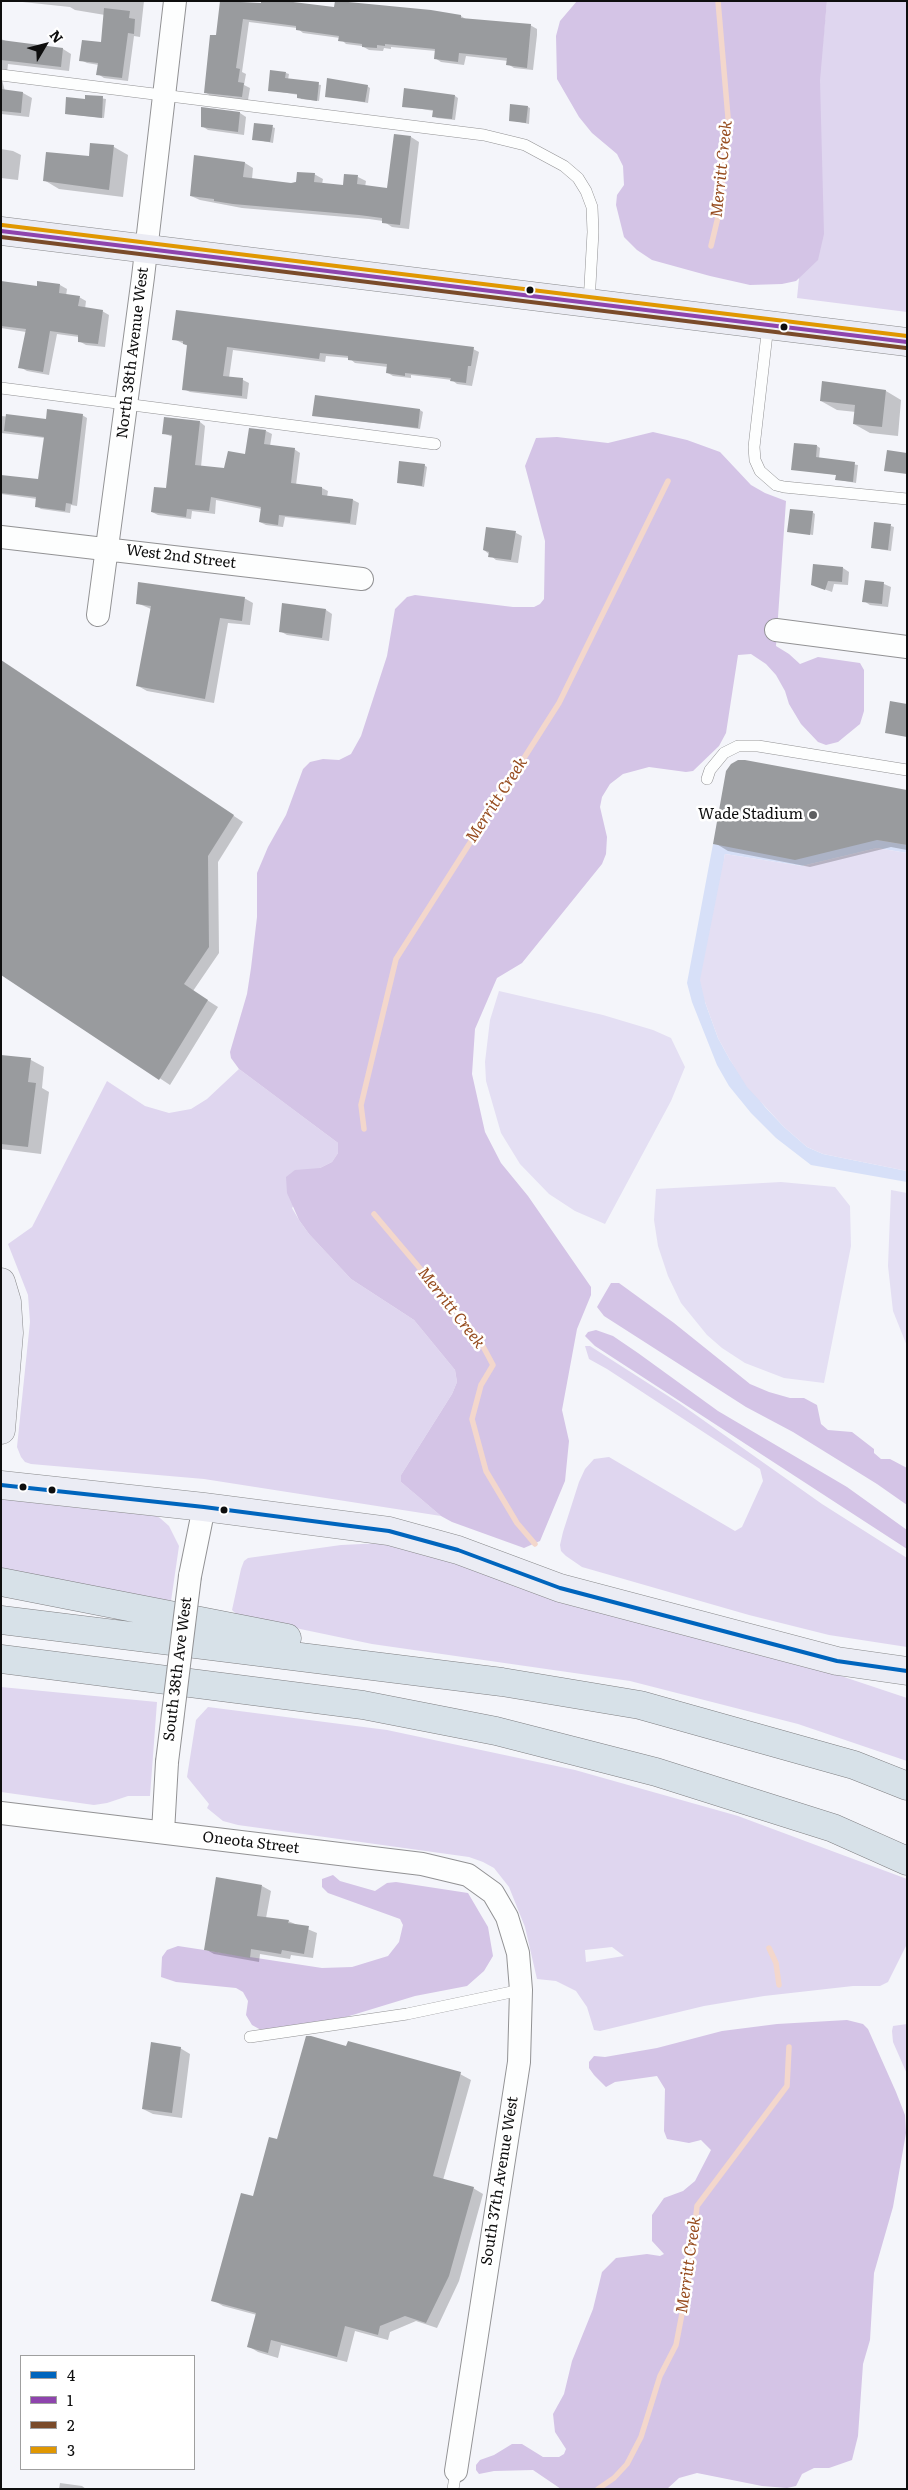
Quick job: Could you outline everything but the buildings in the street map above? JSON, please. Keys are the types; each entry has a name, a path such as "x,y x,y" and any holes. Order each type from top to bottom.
{"highway":[{"path":"1,1582 292,1639 374,1666"},
{"path":"1,1620 502,1682 640,1705 854,1765 907,1786"},
{"path":"10,1662 362,1705 496,1731 656,1772 833,1828 907,1861"}],"street":[{"name":"North 38th Avenue West","path":"98,615 146,248 175,1"},
{"path":"1,231 907,342"},
{"name":"West 2nd Street","path":"1,537 362,579"},
{"path":"776,630 907,646"},
{"path":"1,1282 7,1302 9,1333 2,1424"},
{"path":"1,1485 204,1506 389,1531 458,1550 560,1588 838,1660 907,1671"},
{"name":"South 38th Ave West","path":"163,1832 167,1762 190,1576 204,1506"},
{"name":"Oneota Street","path":"1,1813 422,1864 468,1875 493,1893"},
{"name":"South 37th Avenue West","path":"454,2480 519,2062 520,1990 518,1953 507,1917 493,1893"}],"lane":[{"path":"1,75 484,135 525,145 552,158 578,178 586,191 592,207 593,232 589,303"},
{"path":"768,325 754,447 755,460 760,471 776,485 784,487 907,499"},
{"path":"1,388 434,444"},
{"path":"707,779 710,770 724,754 738,746 758,746 907,770"},
{"path":"250,2037 407,2014 520,1990"}],"shaded area":[{"path":"577,1 827,1 820,80 824,234 818,260 796,281 782,284 750,285 710,276 652,260 637,250 624,237 616,205 617,195 624,185 623,166 617,154 592,133 579,117 557,79 556,36 560,21"},
{"path":"827,1 907,1 907,312 797,298"},
{"path":"653,432 687,440 720,452 751,485 786,501 776,646 800,664 818,657 860,663 864,670 864,711 860,724 838,742 826,745 818,742 801,724 789,704 785,691 776,675 766,664 751,654 738,655 726,733 719,746 693,771 686,772 649,767 623,774 610,784 602,797 600,807 607,837 606,854 602,864 522,963 497,978 475,1029 472,1074 485,1132 501,1163 528,1196 591,1287 591,1295 577,1329 562,1410 569,1441 565,1481 540,1541 524,1548 452,1522 441,1516 401,1482 401,1475 452,1394 457,1382 455,1370 414,1320 351,1279 309,1234 299,1220 287,1193 286,1177 295,1170 320,1168 332,1162 338,1153 338,1143 239,1069 231,1058 230,1052 247,994 251,968 257,917 257,873 268,847 286,815 303,769 310,762 323,759 339,760 351,754 361,736 387,656 395,609 407,597 415,595 513,607 534,607 540,604 544,599 545,541 525,466 536,438 557,437 608,443"},
{"path":"877,848 907,853 907,1171 823,1154 807,1147 784,1127 747,1087 730,1060 718,1038 705,1002 700,980 725,854 802,866"},
{"path":"499,991 603,1015 653,1030 671,1038 685,1067 671,1101 605,1224 575,1211 549,1194 520,1164 501,1133 486,1081 485,1062 490,1020"},
{"path":"239,1069 338,1143 338,1153 332,1162 320,1168 292,1208 309,1234 351,1279 414,1320 455,1370 457,1382 452,1394 401,1475 401,1482 441,1516 204,1479 31,1464 25,1462 21,1457 17,1447 30,1322 28,1295 8,1244 32,1227 107,1081 145,1106 169,1113 191,1109 207,1099"},
{"path":"781,1182 835,1187 850,1206 851,1246 824,1383 784,1378 745,1363 722,1348 707,1335 681,1303 668,1276 658,1246 654,1220 656,1189"},
{"path":"891,1190 907,1193 907,1346 893,1311 888,1266"},
{"path":"611,1283 619,1283 674,1323 750,1384 790,1398 804,1398 817,1405 821,1424 828,1430 852,1432 874,1449 874,1453 881,1459 890,1459 907,1468 907,1505 877,1484 793,1432 746,1407 604,1316 597,1307"},
{"path":"596,1330 613,1336 718,1411 847,1487 907,1530 907,1549 595,1346 585,1336 588,1332"},
{"path":"585,1346 590,1346 679,1403 822,1504 907,1558 907,1647 829,1635 749,1615 582,1567 566,1556 561,1551 560,1545 563,1532 579,1482 585,1469 594,1459 609,1457 735,1531 742,1527 763,1481 760,1469 589,1359"},
{"path":"1,1493 151,1513 160,1518 169,1526 179,1546 170,1608 1,1575"},
{"path":"384,1543 440,1557 823,1670 907,1698 907,1761 798,1724 630,1681 372,1644 238,1616 232,1610 241,1569 244,1561 248,1558 341,1545"},
{"path":"1,1687 157,1702 150,1796 128,1796 94,1805 1,1792"},
{"path":"208,1707 387,1730 575,1770 738,1816 907,1879 907,1944 888,1982 880,1986 853,1986 764,1996 704,2006 600,2031 594,2030 587,2007 576,1991 556,1981 537,1979 525,1927 509,1887 494,1868 469,1857 238,1825 223,1821 207,1808 209,1804 187,1777 196,1720","holes":["612,1947 624,1956 586,1962 585,1950"]},
{"path":"333,1875 340,1881 375,1891 387,1883 396,1882 468,1893 488,1927 493,1956 484,1971 467,1986 415,1996 346,2017 261,2030 252,2025 246,2015 248,2001 243,1992 236,1988 176,1982 161,1977 162,1957 167,1950 178,1946 322,1968 352,1967 388,1956 399,1942 403,1925 400,1919 328,1893 322,1887 322,1879"},
{"path":"847,2020 863,2024 868,2029 905,2115 906,2133 893,2207 874,2273 870,2340 863,2364 858,2436 852,2460 829,2468 814,2468 802,2474 796,2486 787,2488 762,2486 697,2473 679,2478 667,2489 561,2489 533,2470 494,2471 479,2474 476,2470 476,2465 480,2460 494,2455 512,2444 522,2444 543,2457 559,2457 564,2454 566,2449 555,2432 553,2414 564,2394 572,2361 593,2309 602,2272 616,2258 647,2254 660,2256 664,2254 652,2241 652,2215 664,2198 683,2191 695,2181 711,2150 701,2140 689,2143 667,2139 664,2131 665,2089 657,2076 615,2082 606,2087 589,2068 589,2062 594,2056 605,2057 657,2048 722,2031 777,2024"},
{"path":"907,2024 907,2074 893,2042 892,2031 893,2026"}],"sand":[{"path":"877,840 907,845 907,853 877,848 802,866 725,854 705,1002 718,1038 730,1060 765,1107 784,1127 807,1147 823,1154 907,1171 907,1182 811,1165 776,1138 751,1113 729,1086 717,1065 692,1002 687,983 713,844"}],"waterway":[{"name":"Merritt Creek","path":"711,246 718,217 729,129 718,1"},
{"name":"Merritt Creek","path":"364,1129 361,1105 396,959 559,703 668,481"},
{"name":"Merritt Creek","path":"374,1214 478,1337 493,1365 481,1385 472,1419 486,1471 517,1523 535,1544"},
{"name":"Merritt Creek","path":"769,1948 776,1963 779,1985"},
{"name":"Merritt Creek","path":"598,2489 614,2478 627,2464 641,2437 660,2376 676,2345 689,2277 697,2206 787,2086 789,2047"}],"transit line":[{"name":"3","path":"2,225 907,336"},
{"name":"1","path":"1,231 907,342"},
{"name":"2","path":"1,237 906,348"},
{"name":"4","path":"1,1485 204,1507 389,1531 458,1550 560,1588 837,1661 907,1671"}],"place":[{"name":"Wade Stadium","path":"813,815"}]}
